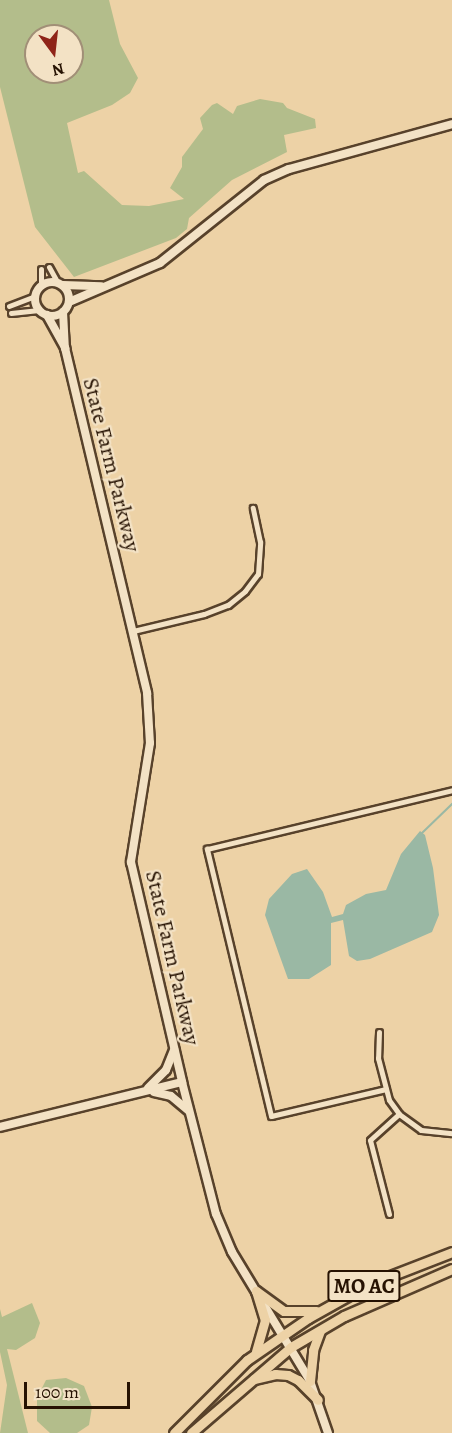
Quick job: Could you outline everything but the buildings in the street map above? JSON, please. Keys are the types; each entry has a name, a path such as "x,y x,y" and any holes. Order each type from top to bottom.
{"main road":[{"name":"MO AC","path":"174,1433 256,1353 321,1310 367,1285 452,1252"},
{"name":"MO AC","path":"191,1433 246,1382 291,1347 398,1290 452,1269"},
{"path":"256,1292 284,1311 321,1310"},
{"path":"256,1292 265,1320 256,1353"},
{"path":"310,1381 313,1350 320,1330"},
{"path":"246,1382 264,1376 288,1375 298,1380 318,1400"}],"street":[{"path":"11,313 63,312 69,302 101,286 140,275 160,263 264,180 289,169 452,124"},
{"path":"50,267 69,302"},
{"path":"9,306 35,296 41,286 41,269"},
{"path":"41,286 60,284 101,286"},
{"path":"35,296 43,313"},
{"name":"State Farm Parkway","path":"63,312 65,348 147,693 150,743 131,862 174,1050 216,1214 232,1252 310,1381 328,1433"},
{"name":"State Farm Parkway","path":"43,313 65,348"},
{"path":"133,631 204,614 228,605 245,591 258,574 260,542 253,508"},
{"path":"386,1089 271,1116 207,849 452,790"},
{"path":"379,1032 376,1047 386,1089 399,1114 421,1130 452,1133"},
{"path":"145,1091 165,1072 174,1050"},
{"path":"0,1127 182,1082"},
{"path":"145,1091 164,1092 190,1113"},
{"path":"388,1214 370,1140 399,1114"}],"green space":[{"path":"0,0 109,0 120,44 138,78 130,93 112,105 67,123 78,173 84,171 122,205 149,206 184,199 170,188 182,167 182,157 203,129 200,118 212,105 217,103 233,114 237,106 260,99 283,103 287,108 315,119 316,128 284,135 287,152 232,180 189,218 187,229 176,238 74,277 35,227 0,87"},
{"path":"32,1303 40,1323 35,1338 16,1350 7,1349 28,1433 0,1433 7,1385 0,1352 0,1309 2,1317"},
{"path":"66,1378 84,1386 92,1407 89,1425 77,1433 50,1433 37,1421 37,1398 46,1380"}],"shaded area":[{"path":"420,831 425,835 433,868 439,915 432,932 370,959 357,961 349,956 343,920 331,923 331,965 309,979 288,979 265,915 269,899 292,874 307,869 323,892 332,917 343,914 346,905 366,894 386,890 401,854"}],"waterway":[{"path":"422,833 452,804"}]}
